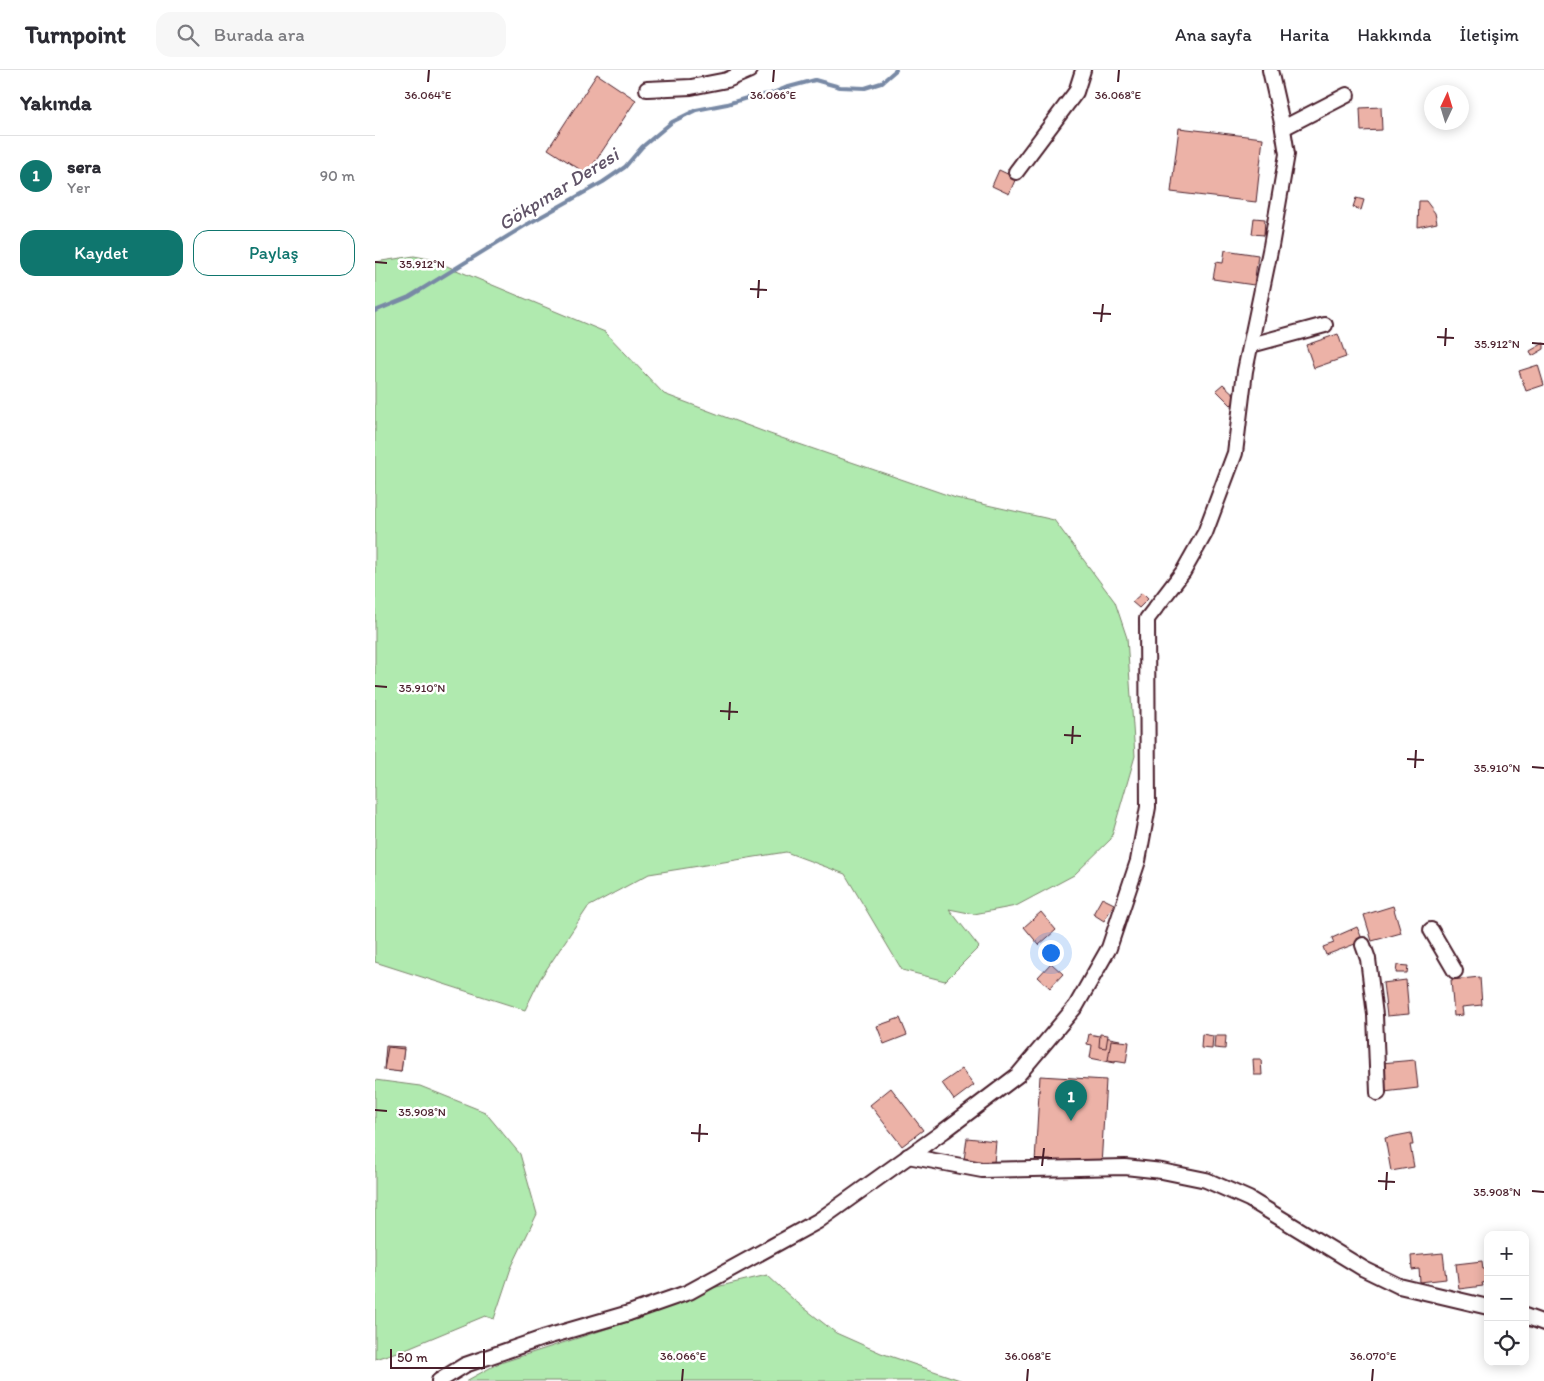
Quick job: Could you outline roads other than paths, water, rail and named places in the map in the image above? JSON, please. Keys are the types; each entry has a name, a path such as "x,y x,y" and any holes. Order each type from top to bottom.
{"street":[{"path":"647,89 691,87 727,80 750,70"},
{"path":"1016,172 1076,92 1083,70"},
{"path":"439,1381 465,1365 543,1338 629,1313 689,1292 818,1220 1018,1075 1076,1006 1109,948 1138,861 1148,807 1147,619 1183,572 1205,533 1235,453 1245,371 1271,246 1287,154 1270,70"},
{"path":"1283,128 1347,95"},
{"path":"1251,345 1325,325"},
{"path":"1431,930 1455,970"},
{"path":"1363,945 1368,958 1375,1015 1379,1093"},
{"path":"908,1156 982,1170 1125,1167 1162,1171 1205,1180 1249,1199 1364,1269 1399,1286 1484,1306"},
{"path":"1529,1317 1544,1323"}],"waterway":[{"name":"Gökpınar Deresi","path":"375,311 409,297 526,225 603,182 625,167 642,147 672,122 696,110 770,94 815,80 840,87 865,88 881,83 896,70"}],"place":[{"name":"sera","path":"1071,1121"}]}
